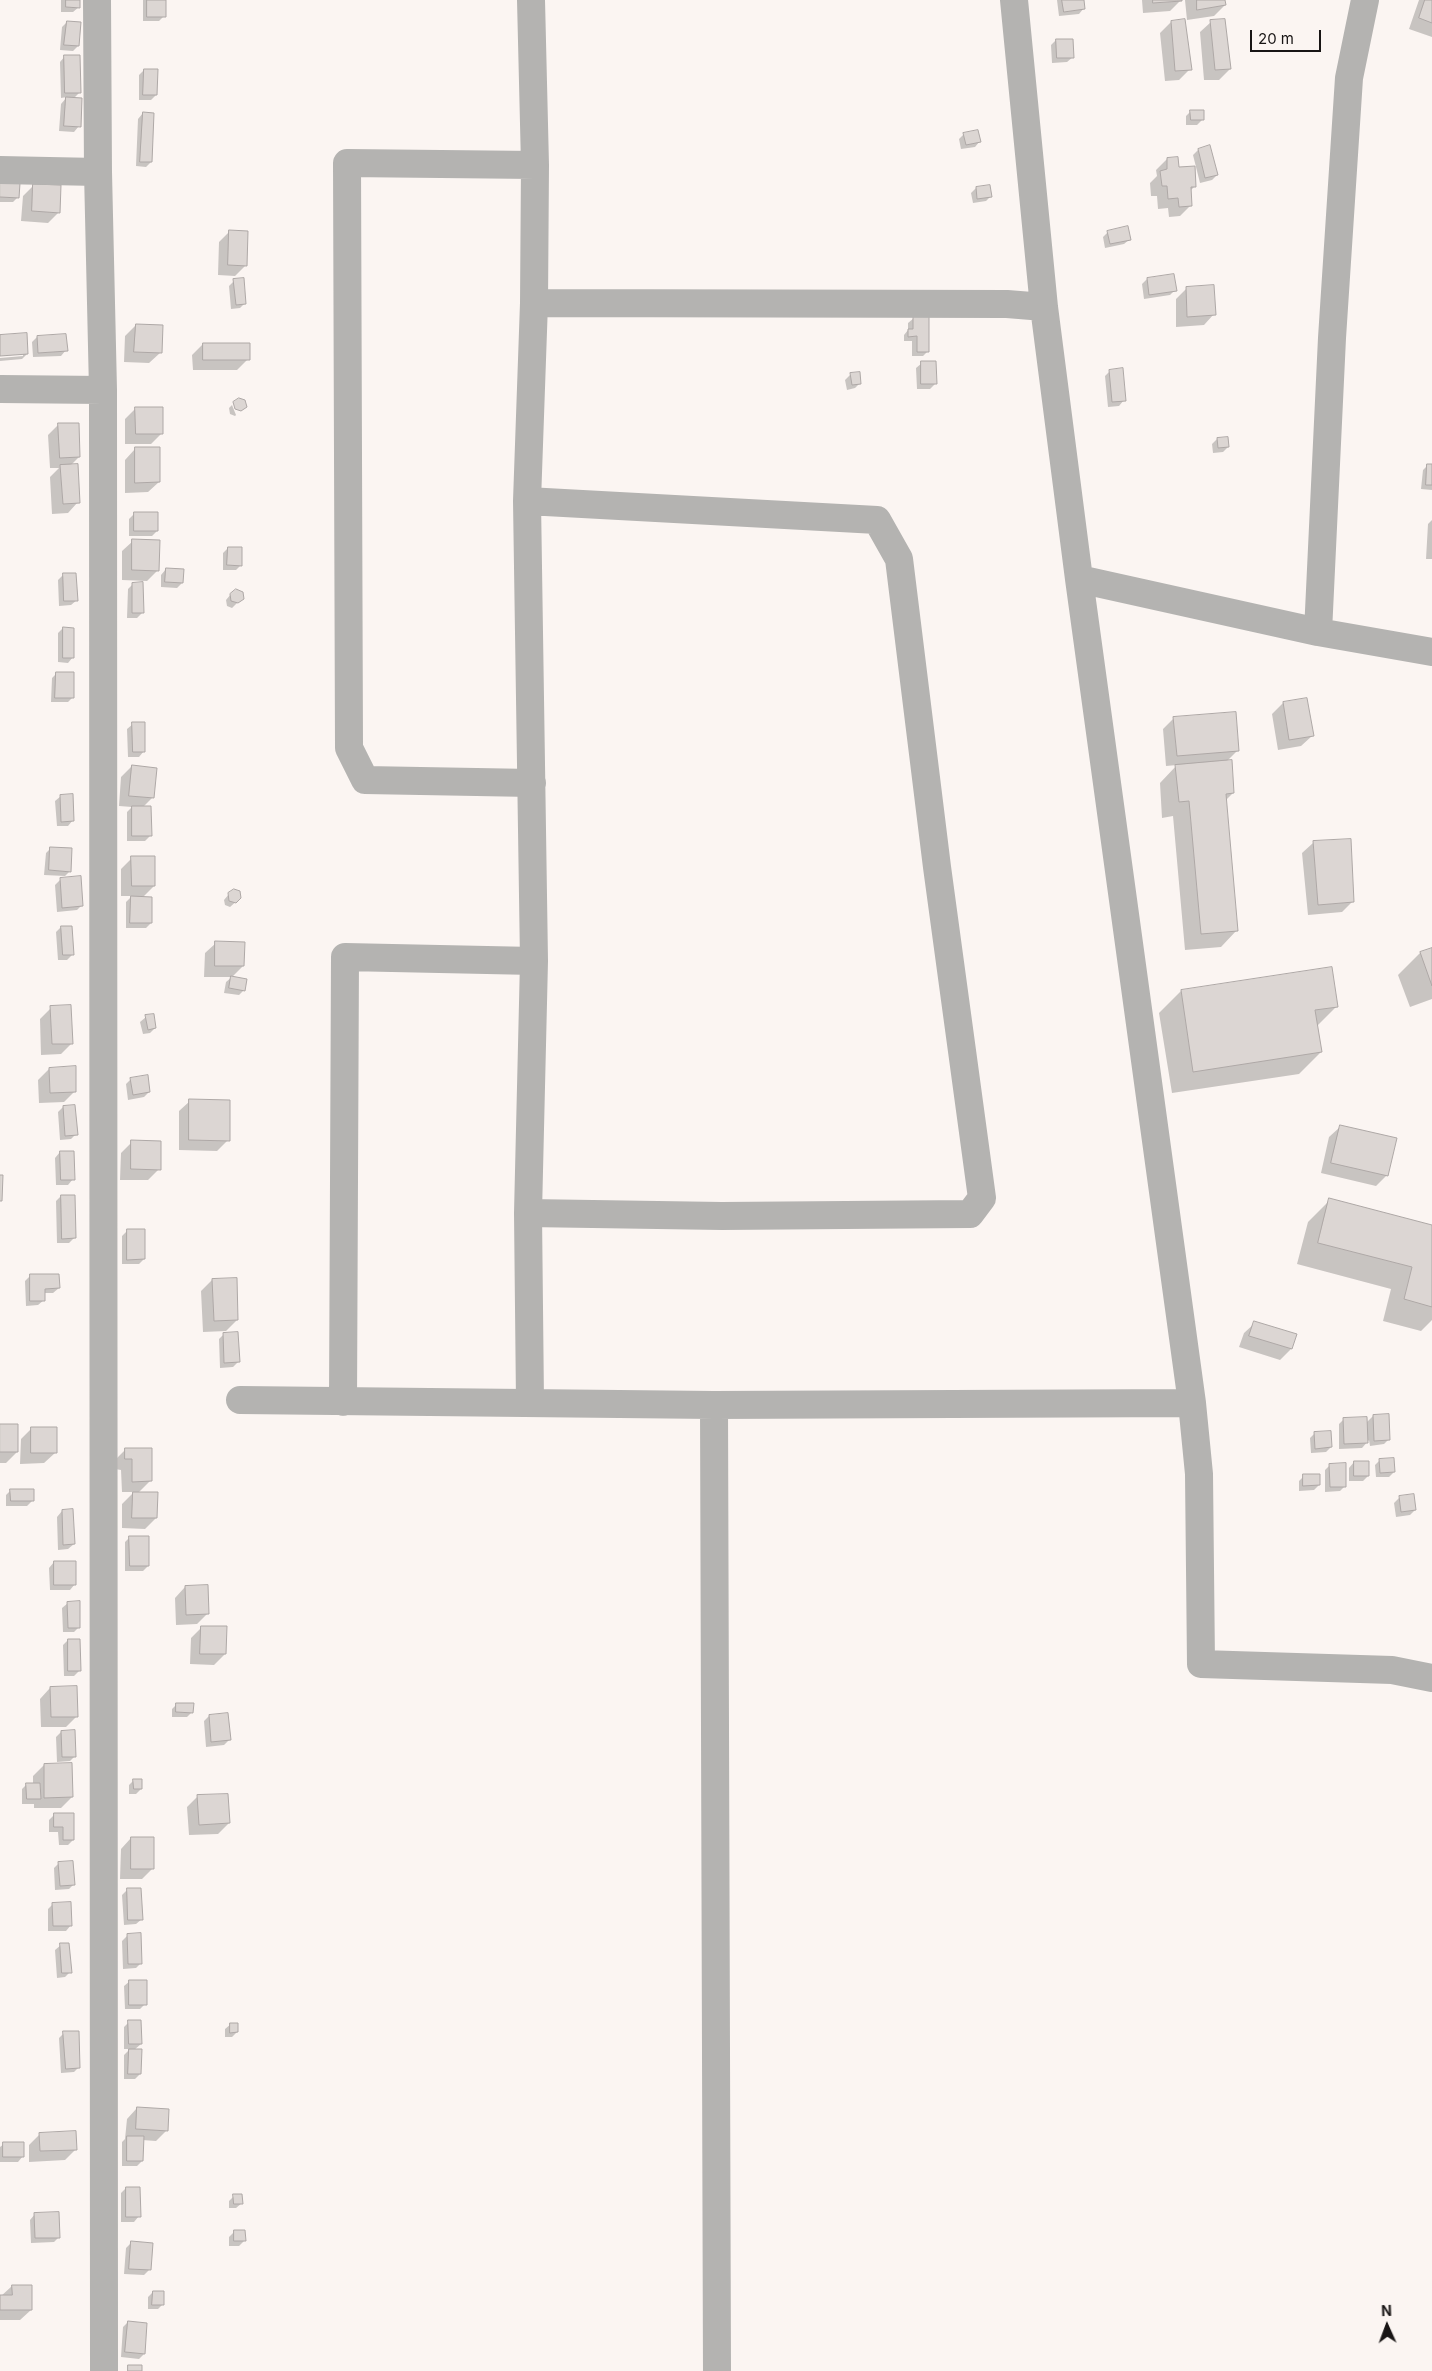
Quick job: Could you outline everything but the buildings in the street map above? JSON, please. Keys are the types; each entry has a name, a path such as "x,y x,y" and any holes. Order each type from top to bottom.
{"street":[{"path":"97,0 98,172 103,390 104,2371"},
{"path":"530,1402 528,1213 534,961 527,501 534,303 535,164 531,0"},
{"path":"1014,0 1044,306 1079,579 1192,1403 1199,1474 1201,1664 1392,1670 1432,1678"},
{"path":"1318,632 1332,338 1349,78 1365,0"},
{"path":"532,783 365,780 349,748 347,163 535,164"},
{"path":"0,170 98,172"},
{"path":"534,303 1007,304 1044,306"},
{"path":"0,389 103,390"},
{"path":"527,501 877,520 900,559 936,857 982,1198 970,1214 722,1216 528,1213"},
{"path":"1079,579 1318,632 1432,652"},
{"path":"343,1402 345,957 534,961"},
{"path":"240,1400 714,1405 1192,1403"},
{"path":"714,1405 717,2371"}]}
